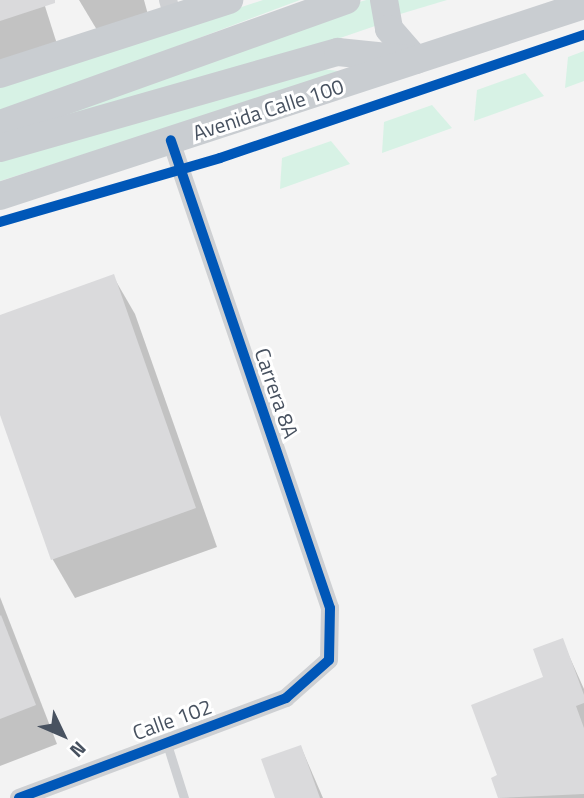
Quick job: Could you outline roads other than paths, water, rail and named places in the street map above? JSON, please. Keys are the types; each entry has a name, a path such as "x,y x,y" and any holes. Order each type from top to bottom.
{"main road":[{"path":"0,74 170,9 229,0"},
{"path":"384,0 389,29 416,60"},
{"path":"0,124 335,2"},
{"name":"Avenida Calle 100","path":"0,196 584,5"},
{"name":"Avenida Calle 100","path":"0,148 338,51 416,60"}],"street":[{"name":"Carrera 8A","path":"171,140 330,608 329,660"},
{"name":"Calle 102","path":"19,798 286,698 329,660"}],"lane":[{"path":"166,741 184,798"}]}
